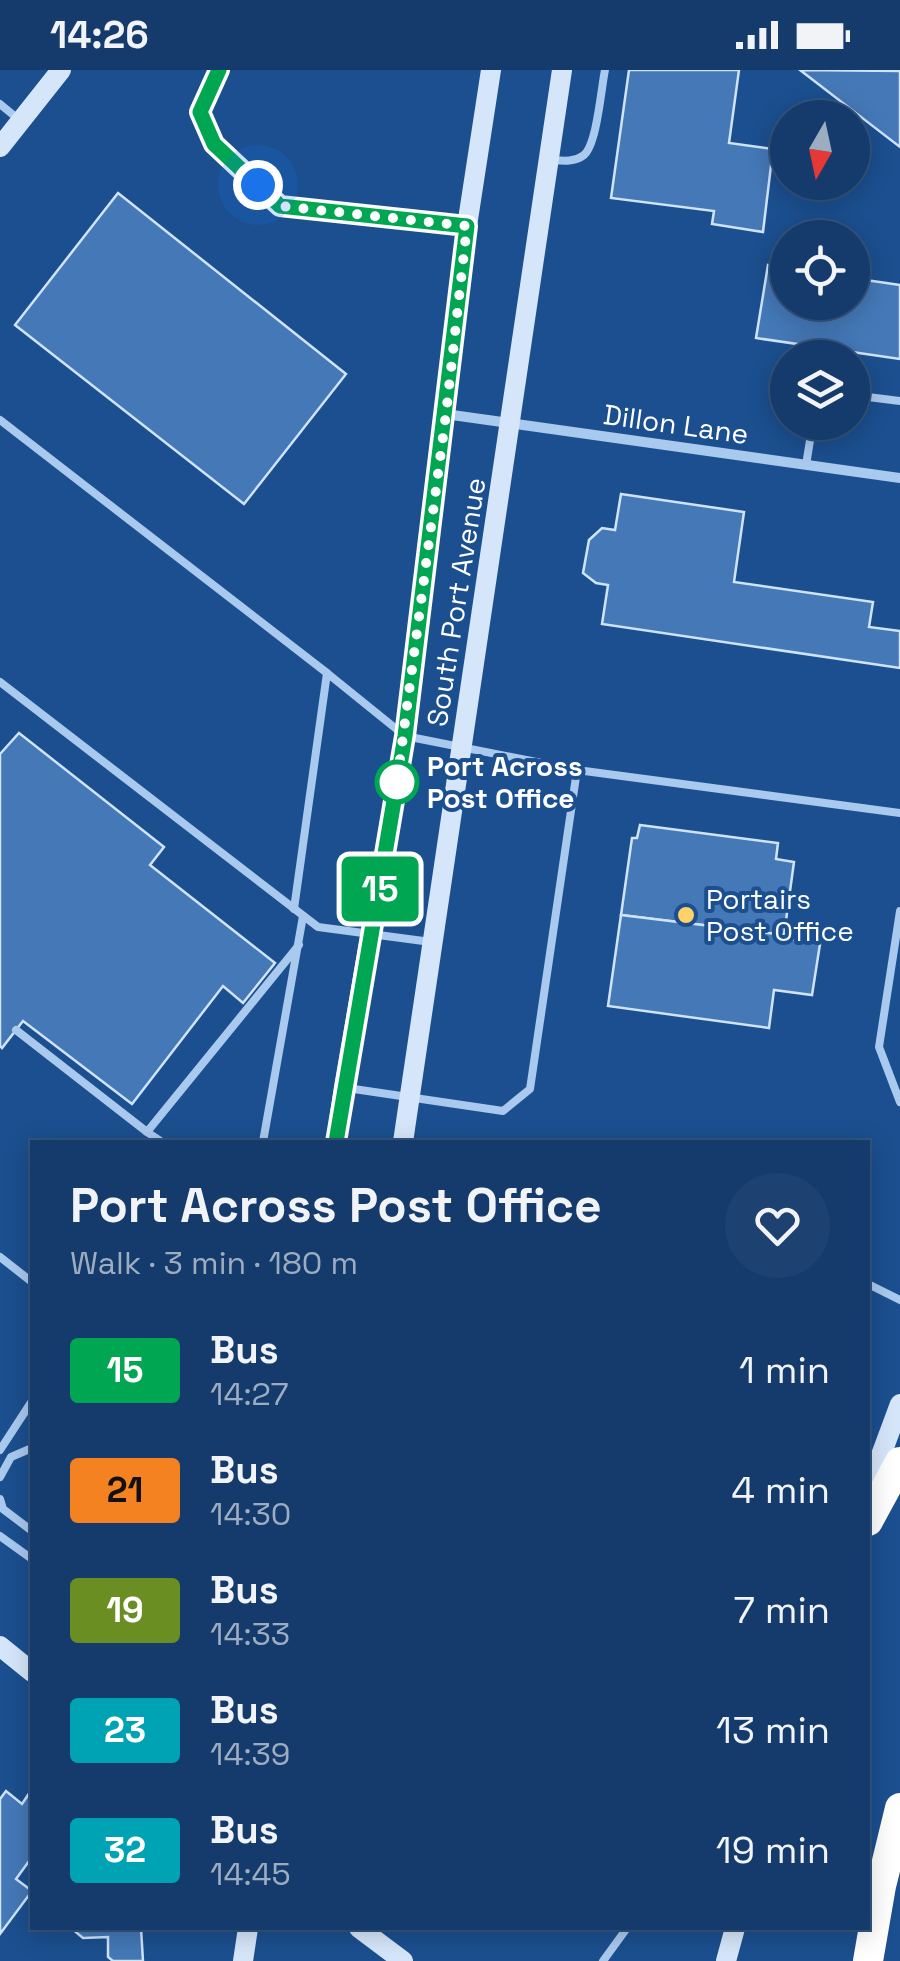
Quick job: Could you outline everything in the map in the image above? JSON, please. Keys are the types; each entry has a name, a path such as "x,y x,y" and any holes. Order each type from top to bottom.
{"highway":[{"path":"870,1517 900,1462"},
{"path":"868,1961 900,1808"}],"main road":[{"path":"0,148 60,70"},
{"name":"South Port Avenue","path":"336,1140 405,736 467,226 491,70"},
{"name":"South Port Avenue","path":"403,1140 562,70"},
{"path":"870,1485 900,1404"},
{"path":"0,1646 30,1670"},
{"path":"243,1961 248,1930"},
{"path":"362,1930 402,1961"},
{"path":"726,1961 734,1930"}],"street":[{"name":"Dillon Lane","path":"446,414 900,478"}],"lane":[{"path":"219,70 200,112 214,144 280,206 467,226"},
{"path":"548,160 571,161 586,154 605,70"},
{"path":"0,104 21,121"},
{"path":"870,397 900,401"},
{"path":"0,420 405,736 577,770 900,814"},
{"path":"806,465 810,440"},
{"path":"294,908 327,673"},
{"path":"0,682 318,928 433,943"},
{"path":"344,1088 503,1111 530,1090 577,770"},
{"path":"900,911 879,1046 900,1102"},
{"path":"263,1140 304,916"},
{"path":"147,1132 299,945"},
{"path":"16,1030 159,1140"},
{"path":"0,1258 30,1280"},
{"path":"870,1285 900,1300"},
{"path":"0,1450 30,1404"},
{"path":"0,1477 11,1457 30,1449"},
{"path":"0,1500 3,1509 30,1529"},
{"path":"0,1536 30,1558"},
{"path":"602,1961 625,1930"}],"building":[{"path":"629,70 739,70 729,143 770,149 763,232 712,224 714,211 611,198"},
{"path":"800,70 900,71 900,147 870,124 870,100 839,100"},
{"path":"118,193 346,374 244,504 15,325"},
{"path":"768,265 770,320 870,320 870,281 900,285 900,359 870,355 870,340 756,338"},
{"path":"621,494 744,512 734,582 873,602 869,627 900,631 900,668 602,624 608,585 596,583 583,573 589,540 602,528 615,530"},
{"path":"19,733 164,847 150,865 275,963 243,1003 223,986 132,1104 23,1021 0,1046 0,754"},
{"path":"640,825 778,843 776,859 794,862 784,935 621,915 632,838 637,838"},
{"path":"621,915 784,935 820,944 812,995 774,990 769,1028 608,1006"},
{"path":"6,1791 22,1804 30,1792 30,1860 16,1879 30,1894 0,1934 0,1799"},
{"path":"73,1930 141,1930 143,1961 113,1961 108,1957 108,1937 83,1938"}],"bus line":[{"name":"15","path":"219,70 200,112 214,144 280,206 467,226 405,736 336,1140"}],"place":[{"name":"Port Across Post Office","path":"397,782"},
{"name":"Portairs Post Office","path":"686,915"}],"route":[{"path":"258,185 280,206 467,226 397,782"}]}
